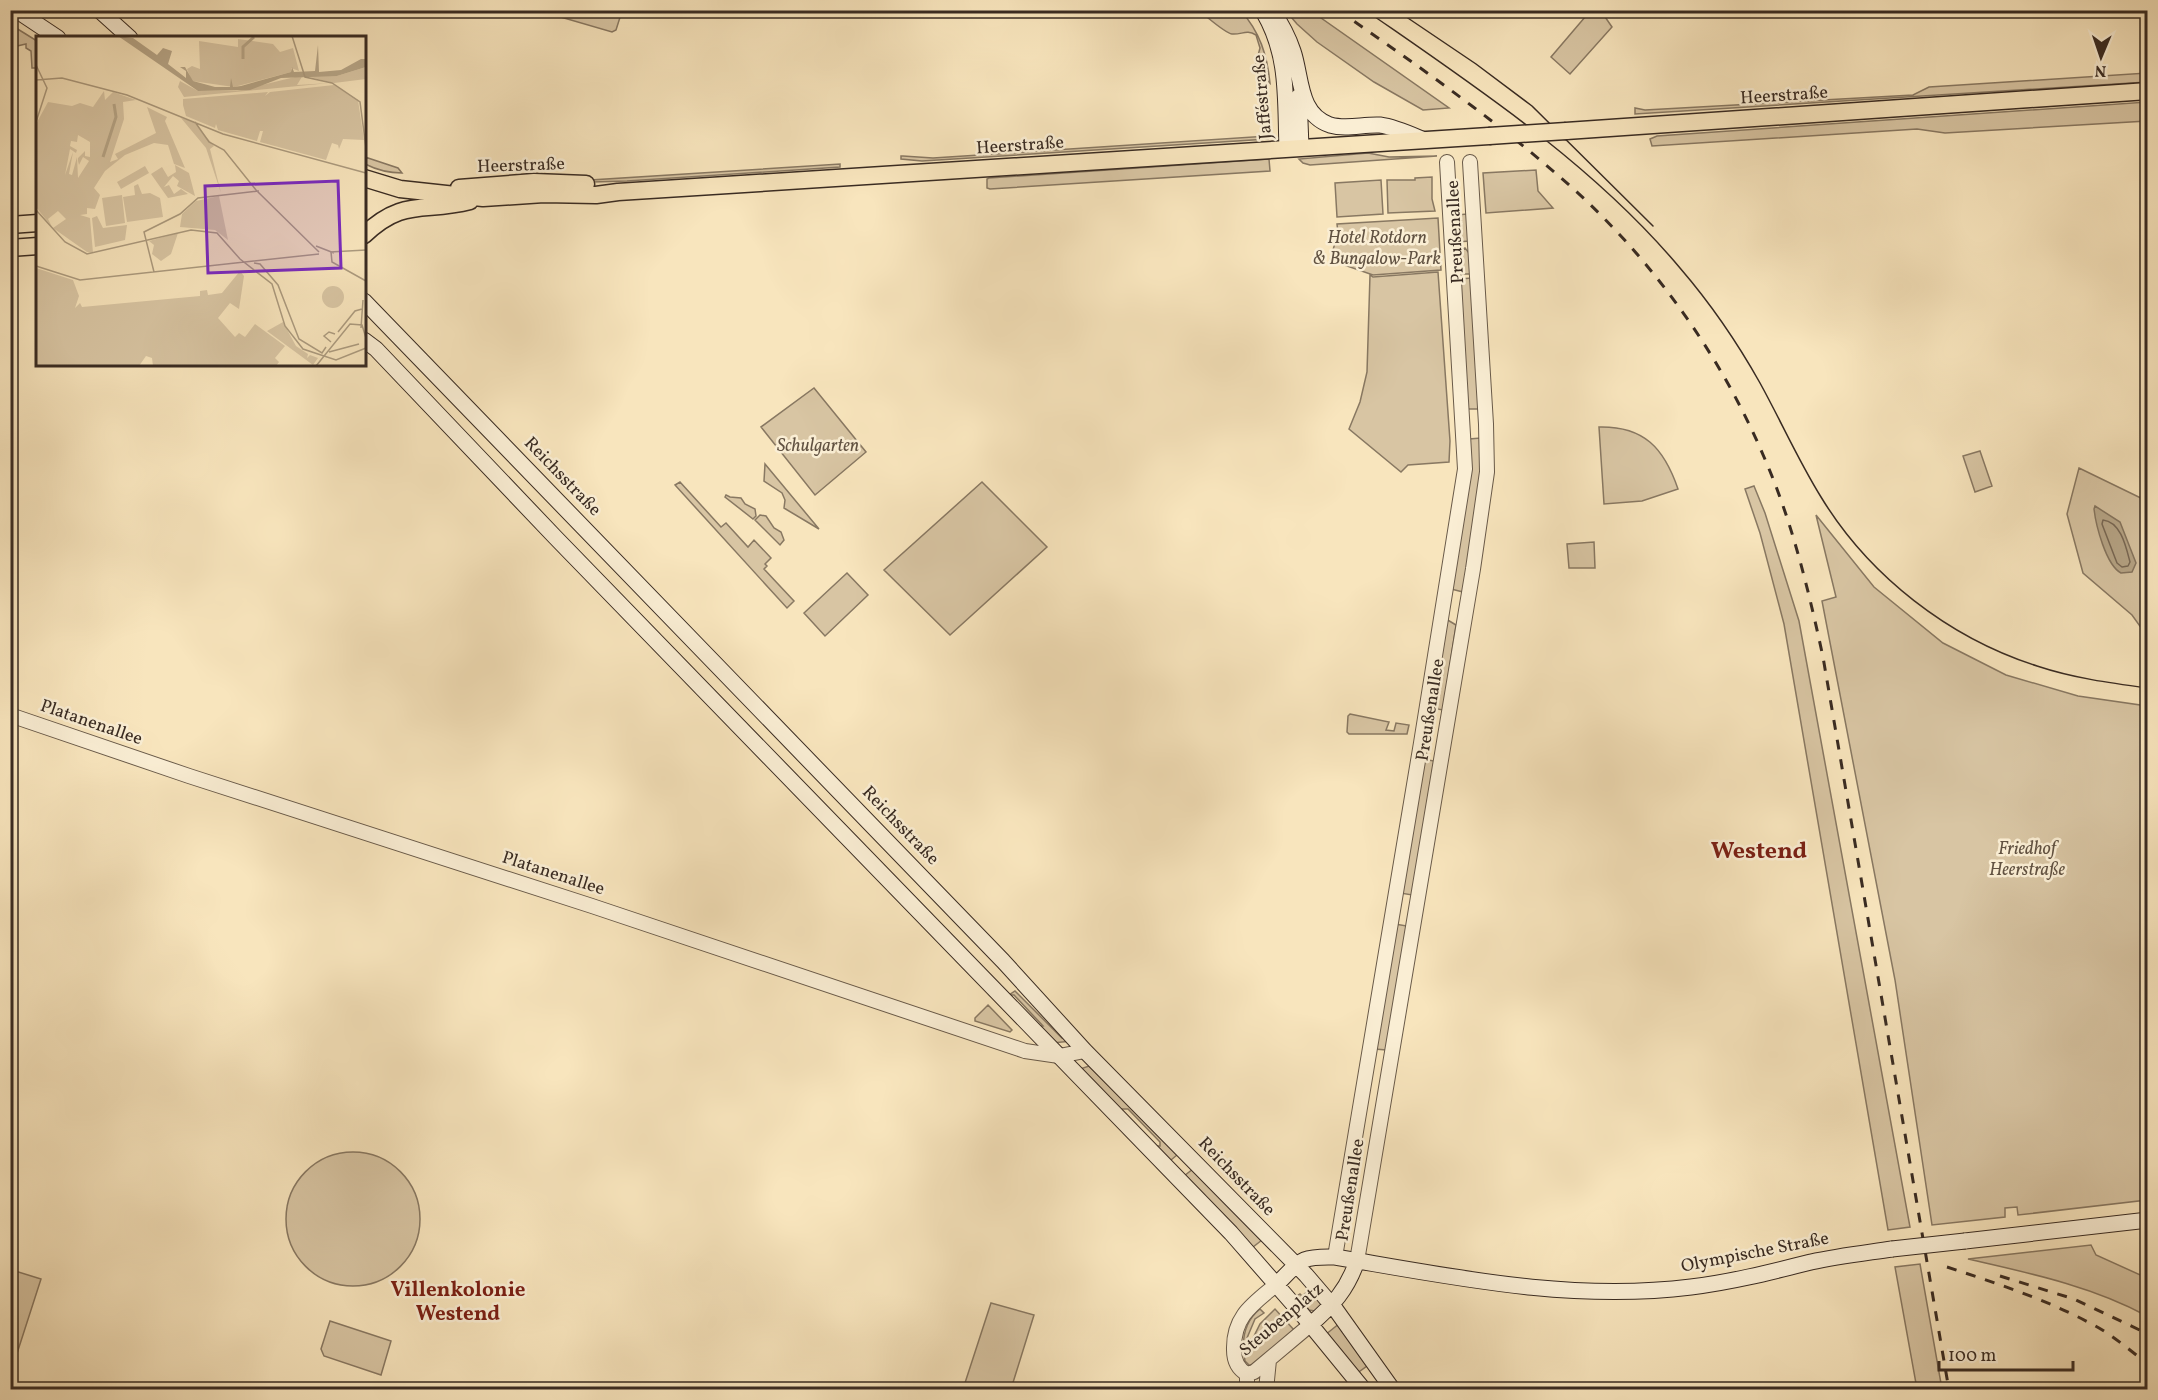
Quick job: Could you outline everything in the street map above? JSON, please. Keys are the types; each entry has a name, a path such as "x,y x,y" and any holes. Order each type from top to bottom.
{"main road":[{"path":"16,10 55,36"},
{"path":"99,10 128,36"},
{"name":"Jafféstraße","path":"1262,10 1282,56 1294,148"},
{"name":"Jafféstraße","path":"1272,10 1280,21 1293,52 1306,104 1313,114 1328,124 1341,128"},
{"name":"Jafféstraße","path":"1294,148 1299,81"},
{"name":"Heerstraße","path":"366,179 384,186 406,190 483,198 544,194 596,195 2148,92"},
{"name":"Heerstraße","path":"1341,128 1388,126 1424,140"},
{"name":"Heerstraße","path":"423,191 521,182 547,182 606,186 618,192"},
{"name":"Heerstraße","path":"366,233 384,218 399,211 456,205 483,198"},
{"path":"10,225 36,223"},
{"path":"10,248 36,246"},
{"name":"Reichsstraße","path":"366,303 1004,961 1085,1051 1296,1265 1333,1305 1393,1389"},
{"path":"366,329 380,318"},
{"path":"366,342 376,349 555,537 1231,1233 1277,1284 1364,1389"},
{"name":"Olympische Straße","path":"1335,1257 1533,1289 1610,1292 1691,1287 1754,1277 1839,1257 1892,1249 2148,1220"},
{"name":"Steubenplatz","path":"1277,1284 1296,1265 1307,1258 1335,1257"},
{"name":"Steubenplatz","path":"1310,1325 1333,1305 1348,1282 1357,1261"}],"street":[{"name":"Preußenallee","path":"1335,1257 1465,469 1447,162"},
{"name":"Preußenallee","path":"1357,1261 1472,576 1487,472 1470,162"},
{"name":"Platanenallee","path":"10,715 1025,1051 1059,1056 1085,1051"},
{"name":"Steubenplatz","path":"1277,1284 1248,1308 1238,1323 1234,1343 1235,1361 1240,1369 1247,1374 1254,1372 1310,1325"},
{"path":"1266,1389 1269,1360"},
{"path":"1247,1374 1247,1389"}],"green space":[{"path":"1591,10 1601,11 1612,27 1570,74 1551,57"},
{"path":"540,11 622,11 616,30 612,32"},
{"path":"1199,11 1241,11 1262,44 1270,83 1255,67 1260,48 1256,35 1249,32 1228,33"},
{"path":"1286,11 1311,11 1449,108 1423,110 1374,82 1317,42"},
{"path":"16,28 36,40 36,68 32,68 31,51 26,48 26,44 17,46 13,33"},
{"path":"2147,73 2147,82 1635,114 1635,108 1645,110 1913,95 1929,87"},
{"path":"2147,102 2147,121 1945,133 1917,129 1652,146 1650,139 1657,136"},
{"path":"1268,136 1268,139 922,161 901,159 901,156 933,158"},
{"path":"1368,153 1389,157 1437,156 1310,165 1299,159"},
{"path":"366,157 398,168 402,173 387,172 366,164"},
{"path":"1269,159 1270,171 987,188 989,178"},
{"path":"840,164 840,167 627,181 592,182 591,180"},
{"path":"1536,170 1538,191 1553,208 1486,213 1483,173"},
{"path":"1432,177 1432,199 1435,211 1388,213 1387,180 1415,180 1415,178"},
{"path":"1381,180 1383,214 1337,217 1335,183"},
{"path":"1468,214 1470,241 1456,242 1455,215"},
{"name":"Hotel Rotdorn & Bungalow-Park","path":"1438,218 1441,270 1373,275 1330,260 1338,233 1337,224"},
{"path":"1465,248 1469,253 1471,274 1459,274 1459,251"},
{"path":"1438,272 1450,441 1449,462 1408,465 1401,472 1349,429 1360,402 1367,372 1370,275 1373,277"},
{"path":"1472,278 1480,409 1466,409 1459,279"},
{"name":"Schulgarten","path":"814,388 866,452 815,495 761,427"},
{"path":"1599,427 1628,430 1650,442 1666,462 1678,489 1642,501 1604,504"},
{"path":"1481,438 1482,470 1463,592 1451,589 1469,439"},
{"path":"1980,451 1992,486 1975,492 1963,456"},
{"path":"765,464 819,529 784,508 785,500 782,493 764,481"},
{"path":"2079,468 2147,501 2147,636 2132,615 2083,573 2067,514"},
{"path":"680,482 721,527 726,523 748,547 754,540 771,558 765,564 767,566 764,569 794,601 787,608 675,485"},
{"path":"982,482 1047,547 950,635 884,570"},
{"path":"1754,486 1765,513 1799,621 1910,1227 1888,1230 1784,624 1760,533 1745,489"},
{"path":"726,495 741,498 745,504 755,509 756,516 753,519 725,497"},
{"path":"760,515 766,516 774,528 781,532 784,540 780,545 755,520"},
{"name":"Friedhof Heerstraße","path":"1816,515 1874,587 1943,643 2006,675 2078,696 2147,706 2147,1200 2018,1215 2017,1207 2005,1208 2005,1217 1932,1225 1895,980 1822,601 1836,597"},
{"path":"1594,542 1595,568 1569,568 1567,544"},
{"path":"847,573 868,595 825,636 804,613"},
{"path":"1446,619 1456,625 1443,710 1431,708"},
{"path":"1350,714 1389,722 1386,730 1394,731 1396,723 1409,725 1407,734 1349,734 1347,732"},
{"path":"1423,759 1434,761 1412,895 1400,893"},
{"path":"1395,924 1407,926 1386,1050 1375,1049"},
{"path":"1015,991 1062,1038 1073,1041 1052,1043 1034,1027 1043,1026 1014,995 1009,995"},
{"path":"988,1005 1012,1030 1010,1032 975,1021 975,1018"},
{"path":"1089,1066 1177,1151 1177,1155 1171,1160 1168,1159 1156,1146 1160,1146 1160,1142 1128,1109 1119,1109 1080,1069"},
{"path":"353,1152 379,1157 401,1171 415,1193 420,1219 415,1245 401,1267 379,1281 353,1286 327,1281 305,1267 291,1245 286,1219 291,1193 305,1171 327,1157"},
{"path":"1193,1169 1262,1240 1253,1247 1184,1176"},
{"path":"2091,1245 2096,1255 2147,1278 2147,1316 2082,1288 1968,1259"},
{"path":"1920,1264 1942,1389 1917,1389 1895,1267"},
{"path":"12,1270 41,1279 11,1372 10,1276"},
{"path":"1309,1287 1322,1304 1315,1311 1309,1310 1297,1296 1300,1294 1302,1296"},
{"path":"991,1303 1034,1315 1011,1389 963,1389"},
{"path":"1260,1309 1264,1313 1255,1319 1247,1338 1252,1340 1260,1324 1275,1309 1294,1330 1253,1365 1249,1365 1245,1361 1244,1354 1245,1332 1250,1320"},
{"path":"330,1321 391,1341 381,1375 324,1356 321,1349"},
{"path":"1340,1323 1371,1363 1356,1374 1325,1335"}],"water":[{"path":"2095,506 2120,522 2136,563 2132,572 2121,573 2106,554 2099,535"}],"tram line":[{"path":"1365,10 1532,129 1610,195 1646,230 1680,268 1723,324 1760,383 1821,497 1840,526 1887,578 1943,621 2004,654 2064,674 2148,688"},
{"path":"1396,10 1476,64 1532,106 1653,226"}],"railway":[{"path":"1338,10 1479,111 1560,177 1622,237 1678,305 1703,342 1746,418 1764,457 1783,506 1798,555 1823,657 1949,1390"},
{"path":"1947,1267 2024,1294 2081,1318 2112,1336 2148,1364"},
{"path":"2000,1276 2074,1299 2148,1334"}],"district":[{"name":"Westend","path":"1759,852"},
{"name":"Villenkolonie Westend","path":"458,1302"}]}
